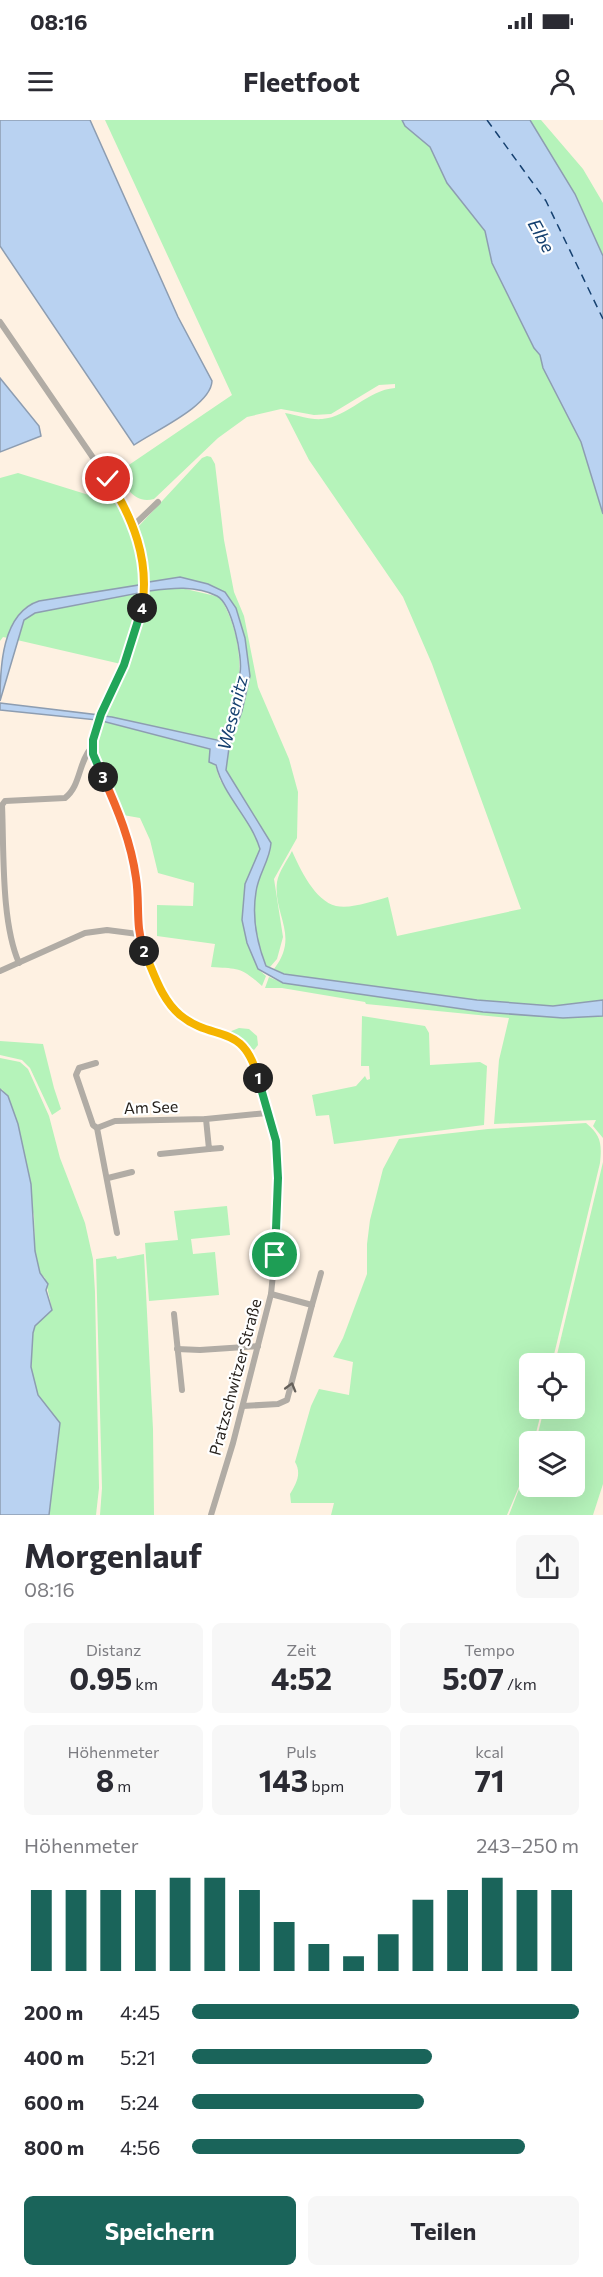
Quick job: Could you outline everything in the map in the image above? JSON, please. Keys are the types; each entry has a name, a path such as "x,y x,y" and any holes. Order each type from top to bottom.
{"street":[{"path":"0,322 108,479 134,525 144,574 140,620 124,665 101,714 92,747 85,755 72,792 65,798 5,801 2,805 7,903 13,947 19,963"},
{"path":"134,525 158,502"},
{"name":"Pratzschwitzer Straße","path":"92,747 93,754 125,825 136,876 138,934 169,1004 186,1019 234,1038 246,1049 254,1064 267,1113 275,1133 278,1178 277,1235 271,1294 243,1406 211,1515"},
{"path":"0,971 84,933 107,930 138,934"},
{"path":"96,1063 79,1068 76,1075 93,1125 97,1128 117,1233"},
{"name":"Am See","path":"97,1128 115,1121 206,1119 267,1113"},
{"path":"206,1119 209,1149"},
{"path":"160,1154 221,1148"},
{"path":"108,1178 132,1172"},
{"path":"243,1406 278,1404 287,1400 321,1273"},
{"path":"271,1294 312,1305"},
{"path":"174,1314 182,1389"},
{"path":"177,1349 200,1350 258,1346"}],"green space":[{"path":"105,120 402,120 405,126 430,147 447,183 485,231 492,263 540,355 543,368 581,442 603,514 603,1000 553,1006 477,1000 284,974 274,969 285,946 284,926 278,905 277,882 292,851 309,883 328,903 336,906 349,906 388,897 397,936 521,909 432,664 403,597 309,460 285,413 313,419 332,417 376,393 395,388 395,384 379,385 331,414 314,415 281,409 247,417 218,438 154,499 136,497 117,473 232,395"},
{"path":"530,120 541,120 583,169 603,203 603,256 575,194"},
{"path":"211,457 215,464 224,540 234,592 244,616 258,687 289,759 298,792 297,838 274,879 283,937 277,959 270,967 266,966 260,948 256,929 255,901 257,886 269,855 271,843 226,770 229,748 242,711 250,676 245,638 236,608 225,592 180,577 149,582 144,546 138,527 202,458"},
{"path":"18,473 121,505 135,538 141,574 139,574 139,585 32,604 22,610 8,638 3,637 0,641 0,478"},
{"path":"177,587 220,597 235,631 240,669 239,688 229,725 221,742 104,716 137,641 147,600 149,600 149,591"},
{"path":"139,593 134,628 121,664 17,640 24,620 35,613"},
{"path":"102,721 210,749 220,780 254,831 260,849 247,943 258,969 266,976 262,986 238,970 211,967 215,944 157,936 157,905 193,906 194,883 158,873 150,840 140,818 123,815 96,755 96,743"},
{"path":"269,977 283,983 483,1012 603,1016 603,1138 593,1126 596,1120 494,1124 499,1060 509,1018 366,1004 282,988 265,988"},
{"path":"362,1016 425,1026 429,1033 430,1065 480,1062 487,1066 484,1125 334,1144 329,1115 316,1116 312,1095 356,1086 365,1076 367,1080 370,1079 369,1066 361,1066"},
{"path":"239,1028 249,1029 257,1036 258,1045 254,1050 229,1032"},
{"path":"0,1041 43,1044 61,1109 52,1115 30,1068 22,1060 0,1055"},
{"path":"0,1058 20,1062 28,1069 49,1116 60,1158 85,1223 93,1259 99,1488 96,1515 49,1515 60,1424 38,1395 31,1367 35,1326 52,1309 45,1278 40,1273 35,1251 34,1216 27,1165 3,1090 0,1089"},
{"path":"586,1123 598,1136 601,1150 600,1163 554,1353 519,1353 519,1419 540,1419 536,1431 519,1431 519,1485 507,1515 331,1515 334,1503 291,1503 290,1494 298,1475 295,1462 311,1406 319,1389 349,1395 353,1362 333,1357 343,1338 367,1274 370,1220 383,1169 399,1139 488,1129"},
{"path":"603,1162 603,1484 593,1515 509,1515 519,1489 519,1497 585,1497 585,1431 538,1431 542,1419 585,1419 585,1353 557,1353"},
{"path":"227,1206 230,1235 191,1239 193,1254 215,1252 219,1295 149,1301 145,1243 178,1240 174,1211"},
{"path":"144,1254 153,1429 154,1515 100,1515 102,1488 96,1259 116,1256 117,1259"}],"water":[{"path":"0,120 90,120 178,317 212,381 202,400 192,409 134,445 0,246"},
{"name":"Elbe","path":"402,120 530,120 575,194 603,256 603,514 581,442 543,368 540,355 534,348 492,263 485,231 447,183 430,147 405,126"},
{"path":"0,378 39,426 41,436 0,452"},
{"name":"Wesenitz","path":"180,577 208,584 225,592 236,608 245,638 250,676 242,711 229,748 226,770 271,843 269,855 257,886 255,901 256,929 266,966 284,974 477,1000 553,1006 603,1000 603,1016 563,1018 483,1012 283,983 258,969 247,943 242,920 245,884 260,849 250,827 225,787 216,765 209,762 210,749 102,721 104,716 112,717 221,741 224,736 234,705 240,673 240,655 232,620 217,596 201,590 175,588 149,591 149,582"},
{"path":"139,585 139,593 35,613 24,620 0,701 3,658 10,629 27,607 39,601"},
{"path":"0,703 99,715 97,720 0,710"},
{"path":"0,1089 8,1096 18,1124 31,1184 35,1251 40,1273 48,1284 46,1290 52,1310 35,1326 31,1367 38,1395 60,1423 49,1515 0,1515"}],"ferry route":[{"path":"487,120 546,201 603,319"}],"route":[{"path":"108,479 122,500 138,538 144,568 143,600 140,620 124,665 101,714 93,740 93,754 125,825 136,876 138,934 164,997 186,1019 234,1038 252,1057 276,1141 278,1178 275,1255"}]}
